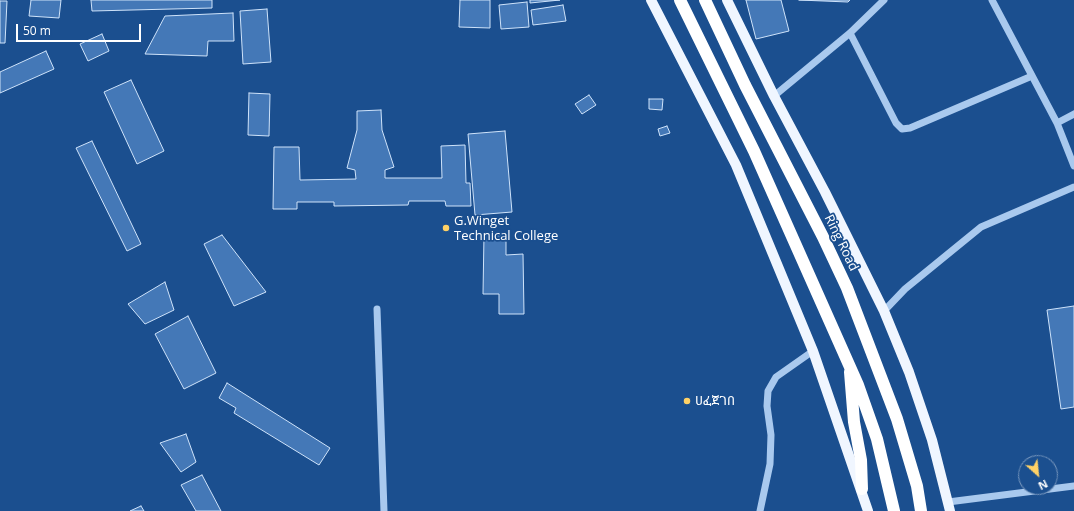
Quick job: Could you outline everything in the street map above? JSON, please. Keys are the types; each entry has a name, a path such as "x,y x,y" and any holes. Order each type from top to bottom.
{"highway":[{"path":"680,0 754,151 850,367 877,439 894,511"},
{"name":"Ring Road","path":"704,0 745,85 824,237 847,288 897,419 917,486 921,511"},
{"path":"850,367 851,400 861,460 862,489"}],"main road":[{"path":"651,0 736,165 813,351 862,489 868,511"},
{"path":"727,0 774,96 825,192 884,311 909,372 932,440 949,507"}],"street":[{"path":"774,96 850,33 884,0"},
{"path":"992,0 1057,123 1074,166"},
{"path":"850,33 896,123 902,129 910,128 1032,76"},
{"path":"1057,123 1074,114"},
{"path":"884,311 904,290 981,227 1074,187"},
{"path":"377,309 384,511"},
{"path":"760,511 770,464 771,435 767,406 768,391 776,377 813,351"},
{"path":"949,507 1074,486"}],"building":[{"path":"31,0 61,0 59,18 29,16"},
{"path":"91,0 212,0 212,8 92,11"},
{"path":"460,0 490,0 490,28 459,27"},
{"path":"530,0 560,0 530,3"},
{"path":"746,0 781,0 789,31 756,39"},
{"path":"799,0 850,0 848,2"},
{"path":"0,1 7,1 5,43 0,43"},
{"path":"527,2 529,27 501,29 499,5"},
{"path":"563,5 566,21 533,25 531,10"},
{"path":"267,9 271,62 243,64 240,11"},
{"path":"233,13 234,41 208,41 207,56 145,54 165,16"},
{"path":"102,34 109,51 88,61 80,44"},
{"path":"46,51 54,69 0,93 0,72"},
{"path":"131,80 164,151 137,164 104,92"},
{"path":"249,93 270,94 269,136 248,135"},
{"path":"589,95 596,105 582,114 575,104"},
{"path":"649,99 663,99 662,110 649,109"},
{"path":"381,110 382,130 394,167 385,170 385,178 442,178 441,146 465,145 466,183 470,183 471,206 446,206 445,201 409,201 408,205 334,206 334,202 297,202 297,209 273,209 274,147 299,147 300,180 356,179 355,170 347,168 357,130 357,111"},
{"path":"667,126 670,133 660,136 658,129"},
{"path":"505,131 512,212 475,215 468,134"},
{"path":"92,141 141,244 127,251 76,148"},
{"path":"222,235 266,292 234,306 204,244"},
{"path":"484,235 506,235 506,255 523,254 524,314 499,314 499,294 483,294"},
{"path":"165,282 174,310 145,324 128,304"},
{"path":"1074,306 1074,407 1061,409 1047,310"},
{"path":"188,316 216,373 184,389 155,334"},
{"path":"227,383 330,448 319,465 234,413 236,408 219,398"},
{"path":"186,434 196,462 181,472 160,443"},
{"path":"202,475 221,511 196,511 181,485"},
{"path":"141,506 144,511 130,511"}],"place":[{"name":"G.Winget Technical College","path":"446,228"},
{"name":"ሀፈጀገበ","path":"687,401"}]}
